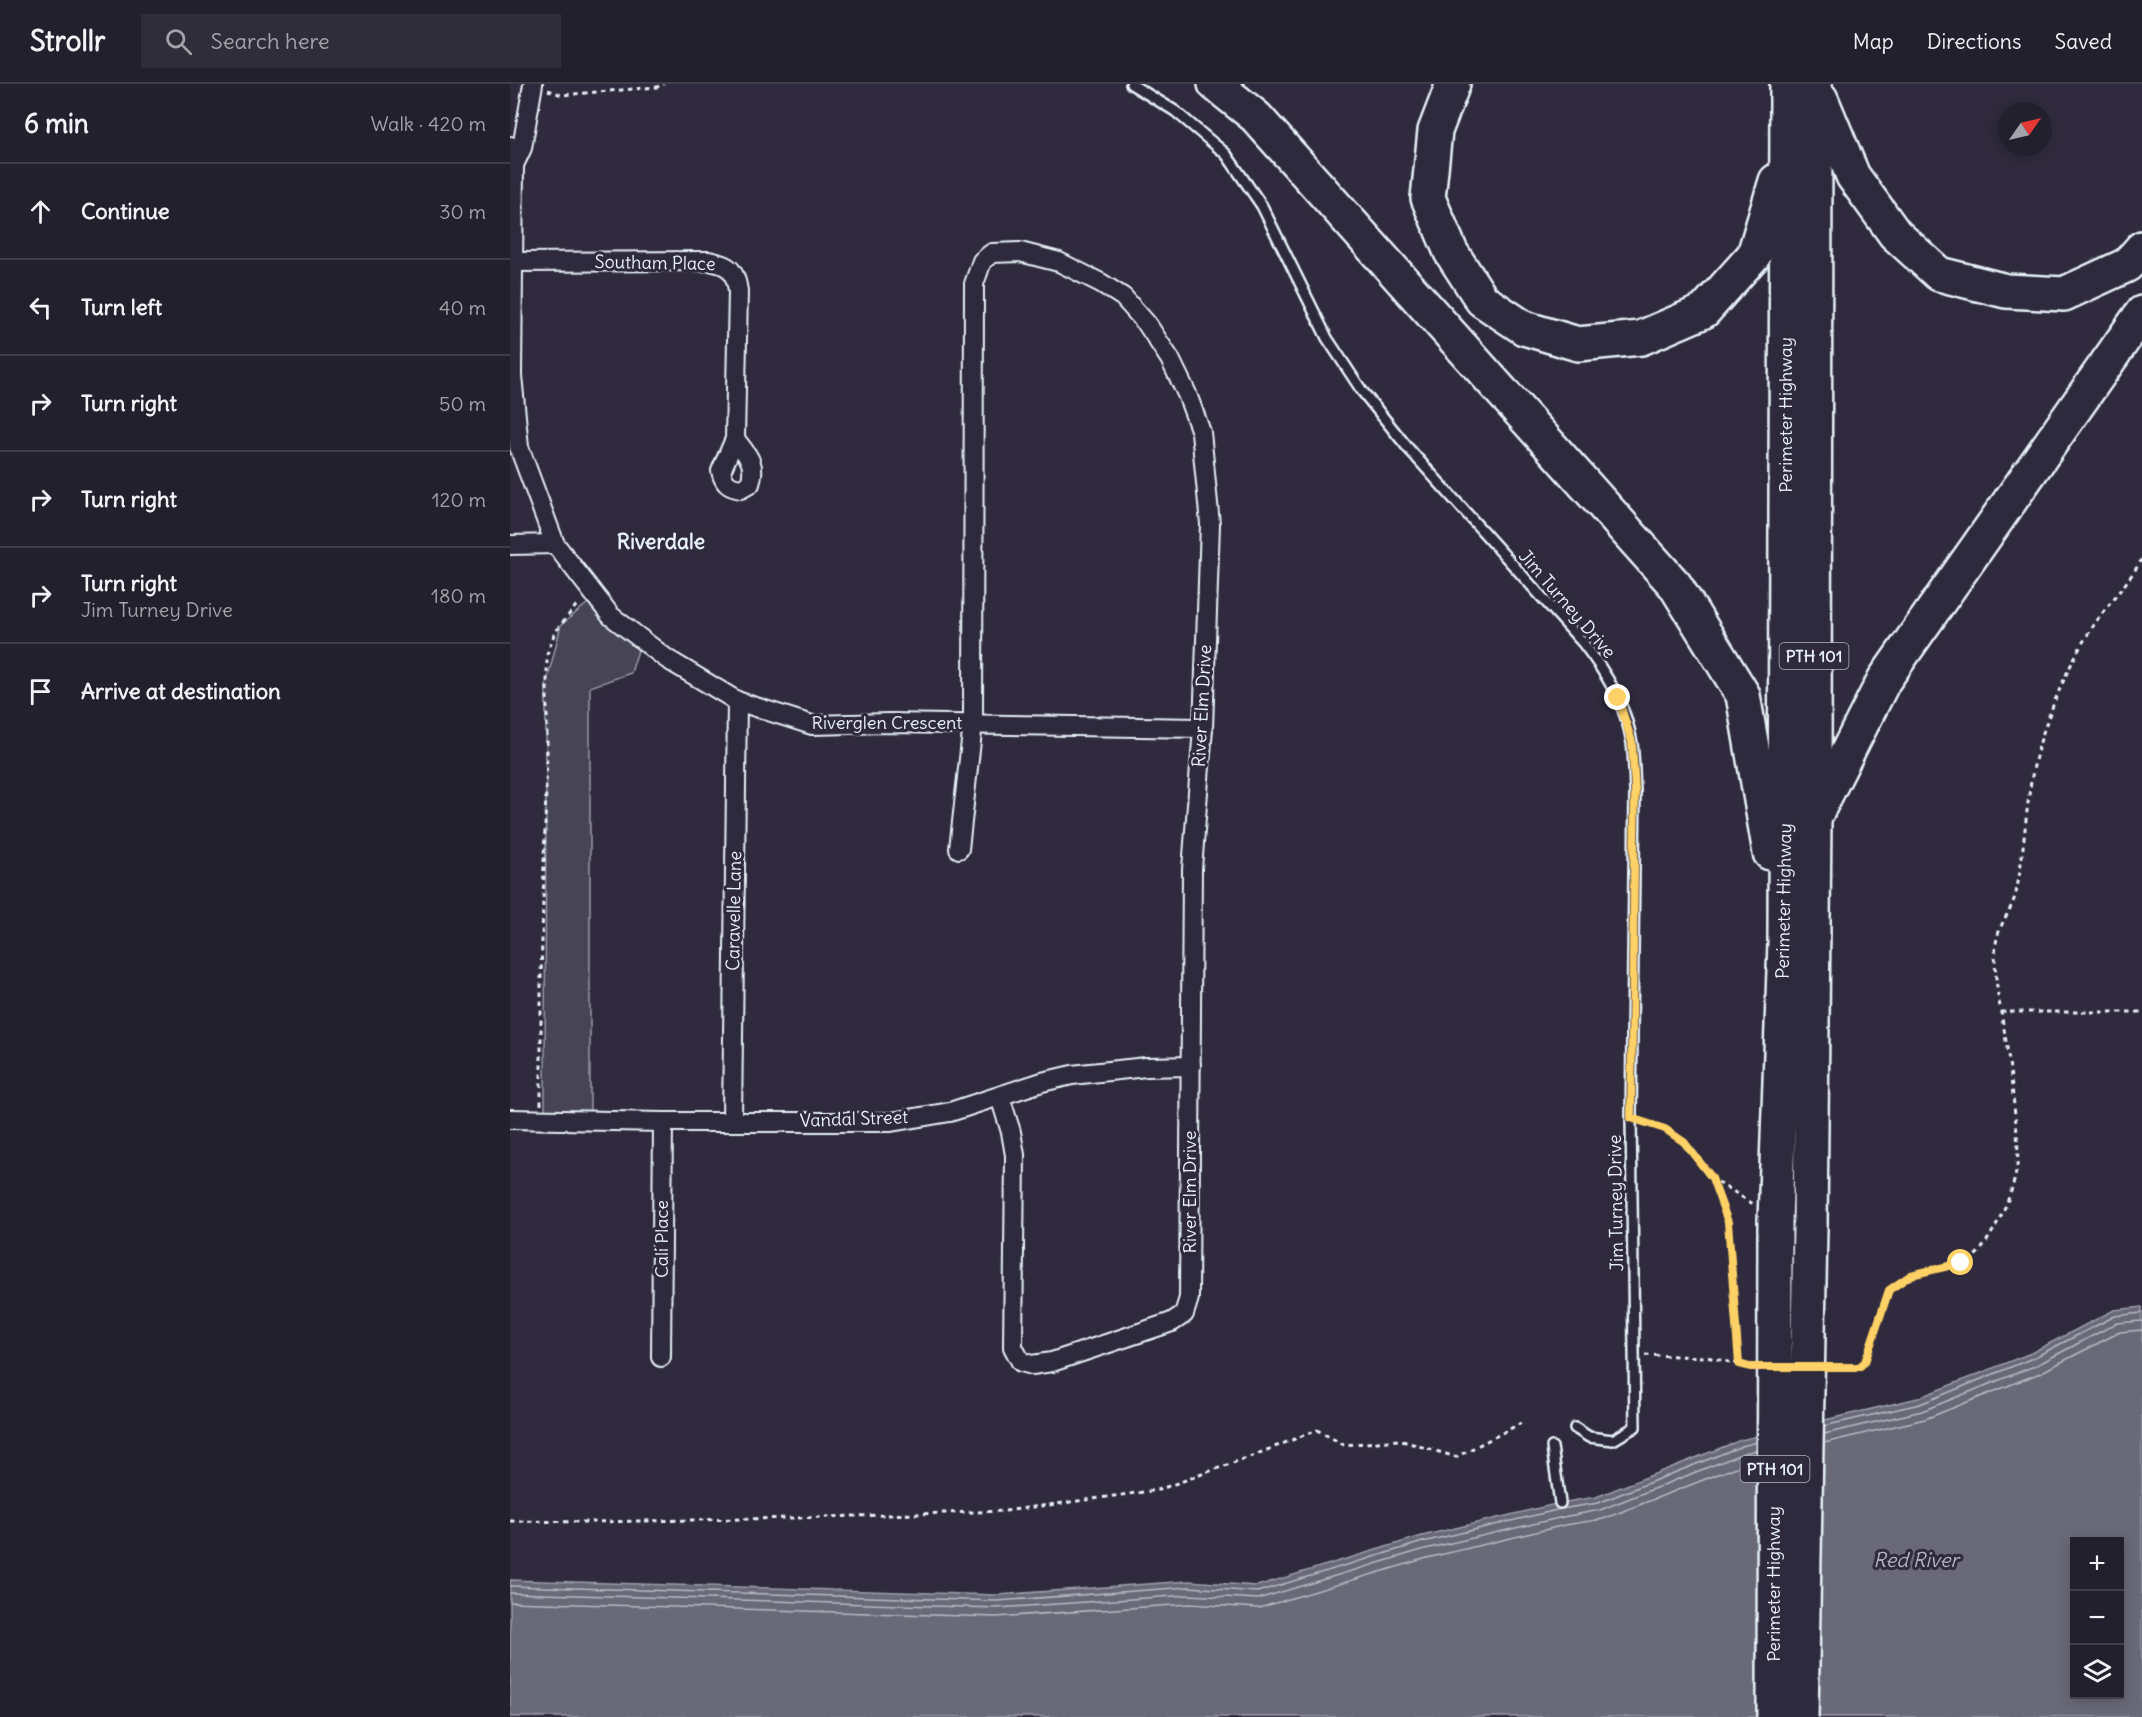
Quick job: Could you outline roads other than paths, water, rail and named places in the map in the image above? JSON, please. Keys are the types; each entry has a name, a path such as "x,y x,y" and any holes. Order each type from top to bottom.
{"highway":[{"path":"1215,84 1256,117 1675,585 1743,695 1785,942"},
{"path":"1248,84 1266,128"},
{"path":"1453,84 1435,131 1428,198 1451,252 1482,300 1524,328 1578,344 1641,338 1704,311 1754,255 1786,147"},
{"path":"1806,85 1853,177 1895,234 1939,274 2006,291 2064,294 2127,265 2142,248"},
{"name":"Perimeter Highway","path":"1774,1717 1766,1214 1785,942 1786,147 1806,85"},
{"name":"Perimeter Highway","path":"1801,1717 1810,1227 1814,819 1806,85"},
{"path":"1814,819 1884,680 2142,313"}],"street":[{"name":"Riverglen Crescent","path":"514,165 522,148 533,85"},
{"name":"Riverglen Crescent","path":"510,146 514,165 512,375 519,447 555,544 610,616 667,659 737,702 812,725 973,723 1203,728"},
{"name":"River Elm Drive","path":"959,849 973,723 974,284 982,261 993,253 1020,252 1059,262 1123,297 1147,324 1170,359 1187,394 1201,432 1210,524 1203,728 1192,869 1189,1299 1184,1314 1172,1322 1052,1362 1032,1365 1021,1362 1013,1347 1015,1155 1011,1132 1000,1097"},
{"name":"Southam Place","path":"512,262 709,261 725,264 736,276 738,291 735,439"},
{"path":"510,545 555,544"},
{"name":"Caravelle Lane","path":"732,1121 737,702"},
{"name":"Vandal Street","path":"510,1119 891,1122 950,1112 1042,1082 1072,1076 1146,1067 1191,1066"},
{"name":"Cali Place","path":"661,1357 663,1122"}],"lane":[{"name":"Jim Turney Drive","path":"1131,84 1175,111 1226,154 1262,206 1327,338 1362,391 1408,448 1583,643 1603,669 1618,698 1632,742 1635,790 1631,1118 1635,1427 1613,1440 1589,1437 1575,1428"},
{"path":"1552,1447 1560,1503"}],"water":[{"name":"Red River","path":"2142,1307 2142,1717 510,1717 510,1580 997,1595 1189,1581 1257,1586 1422,1536 1560,1503 1596,1497 1741,1440 1918,1398 2031,1353 2114,1310"}],"district":[{"name":"Riverdale","path":"661,542"}]}
